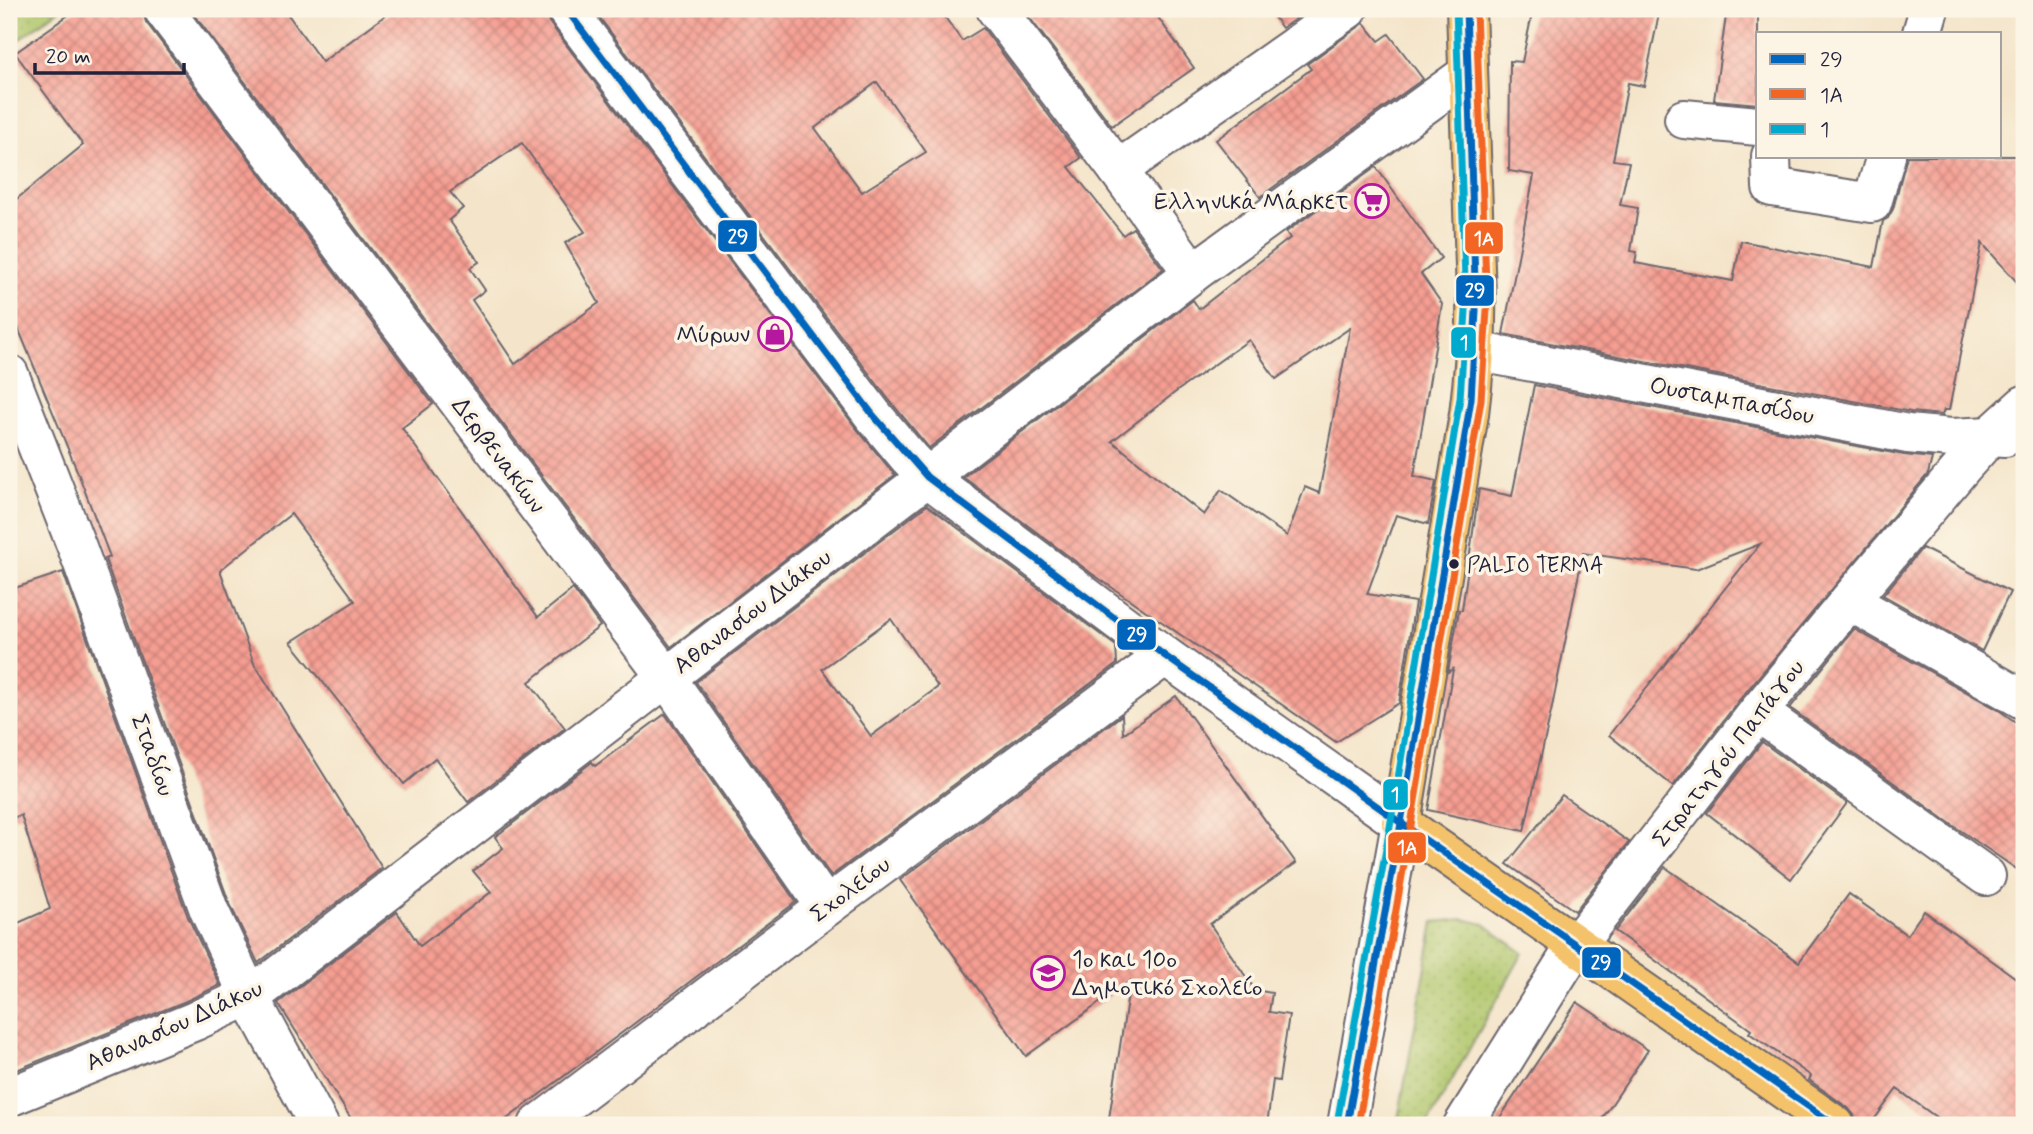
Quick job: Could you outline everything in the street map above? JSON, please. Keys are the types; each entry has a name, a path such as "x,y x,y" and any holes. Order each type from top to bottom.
{"main road":[{"path":"1466,9 1476,296 1475,351 1469,414 1401,823 1835,1125"}],"street":[{"name":"Δερβενακίων","path":"163,9 666,677 826,907"},
{"path":"566,9 873,415 927,477 1164,656 1401,823 1347,1125"},
{"path":"996,9 1193,273"},
{"path":"1118,170 1348,9"},
{"path":"1922,32 1928,9"},
{"name":"Αθανασίου Διάκου","path":"9,1097 195,1021 249,996 268,984 1193,273 1467,74"},
{"path":"1684,119 1756,126"},
{"path":"1771,158 1772,187 1872,203 1885,158"},
{"name":"Ουσταμπασίδου","path":"1475,351 1908,434 1951,438 2007,437"},
{"name":"Σταδίου","path":"12,390 78,550 209,910 249,996 319,1125"},
{"name":"Στρατηγού Παπάγου","path":"1463,1125 1576,945 1758,712 1849,601 2007,437 2024,405"},
{"path":"1849,601 2024,700"},
{"name":"Σχολείου","path":"538,1125 1164,656"},
{"path":"1758,712 1986,876"}],"green space":[{"path":"9,9 60,9 9,47"},
{"path":"1463,919 1484,924 1523,953 1427,1125 1397,1125 1434,922"}],"building":[{"path":"77,9 142,9 146,22 433,404 402,428 538,617 573,589 600,626 529,682 565,728 468,802 435,758 404,784 291,642 355,601 291,514 220,570 255,666 382,868 258,963 229,902 105,559 110,557 9,306 9,203 83,145 15,53"},
{"path":"190,9 284,9 322,62 394,9 545,9 549,22 856,428 895,475 671,647","holes":["522,143 585,232 565,243 599,303 515,364 472,300 485,290 470,268 479,262 449,220 463,208 450,192"]},
{"path":"593,9 939,9 962,41 983,28 1081,158 1069,167 1123,235 1133,228 1163,269 929,448 890,401","holes":["877,82 926,152 862,192 815,128"]},
{"path":"1023,9 1152,9 1194,68 1112,126"},
{"path":"1268,9 1310,9 1282,28"},
{"path":"1533,9 1660,9 1644,86 1628,83 1613,160 1629,162 1620,205 1638,208 1631,251 1637,252 1635,263 1733,281 1741,241 1874,267 1883,221 1893,209 1906,158 2024,156 2024,290 1982,243 1949,410 1944,410 1942,415 1911,412 1503,334 1534,175 1509,171 1510,61 1522,62"},
{"path":"1727,9 1758,9 1756,104 1714,100"},
{"path":"1364,23 1379,41 1389,34 1423,79 1260,197 1216,140 1311,69 1307,64"},
{"path":"1376,167 1441,258 1421,274 1442,304 1414,476 1436,481 1428,524 1396,515 1367,594 1415,602 1399,703 1336,742 1091,573 963,477 1193,300 1199,309 1290,238 1286,232","holes":["1350,328 1319,493 1305,487 1287,536 1221,490 1204,515 1112,441 1249,340 1276,379"]},
{"path":"1534,385 1904,455 1932,458 1928,474 1741,698 1673,786 1609,735 1760,544 1696,569 1583,553 1524,831 1428,810 1453,669 1448,672 1459,610 1462,610 1479,489 1512,496"},
{"path":"927,505 1116,646 1117,664 831,876 696,682","holes":["891,619 938,687 871,736 822,669"]},
{"path":"1922,548 2010,592 1982,651 1883,595"},
{"path":"63,572 188,917 220,985 9,1073 9,927 50,909 21,815 9,819 9,590"},
{"path":"1854,629 2000,711 2024,728 2024,874 1790,708"},
{"path":"1176,696 1296,863 1210,924 1255,990 1272,993 1269,1012 1289,1015 1279,1081 1273,1080 1267,1125 1108,1125 1130,981 1026,1056 900,880 1122,715 1123,734"},
{"path":"665,714 796,902 499,1125 355,1125 278,1003 397,912 420,946 491,892 473,871 503,848 495,837 592,762 595,766"},
{"path":"1762,742 1847,803 1791,879 1707,813"},
{"path":"1562,795 1629,842 1575,911 1507,864"},
{"path":"1665,867 1799,962 1849,894 1907,935 1924,911 2024,984 2024,1125 1947,1125 1897,1089 1870,1125 1857,1125 1848,1108 1809,1080 1811,1076 1749,1033 1751,1030 1615,931"},
{"path":"1577,1002 1648,1050 1598,1125 1495,1125"}],"transit line":[{"name":"29","path":"566,9 873,415 927,477 1165,656 1835,1125"},
{"name":"1","path":"1337,1123 1391,821 1460,398 1466,311 1456,9"},
{"name":"29","path":"1347,1125 1401,823 1471,399 1476,311 1466,9"},
{"name":"1Α","path":"1358,1125 1481,400 1487,310 1476,9"}],"place":[{"name":"Ελληνικά Μάρκετ","path":"1372,201"},
{"name":"Μύρων","path":"775,334"},
{"name":"PALIO TERMA","path":"1454,564"},
{"name":"1ο και 10ο Δημοτικό Σχολείο","path":"1048,973"}]}
